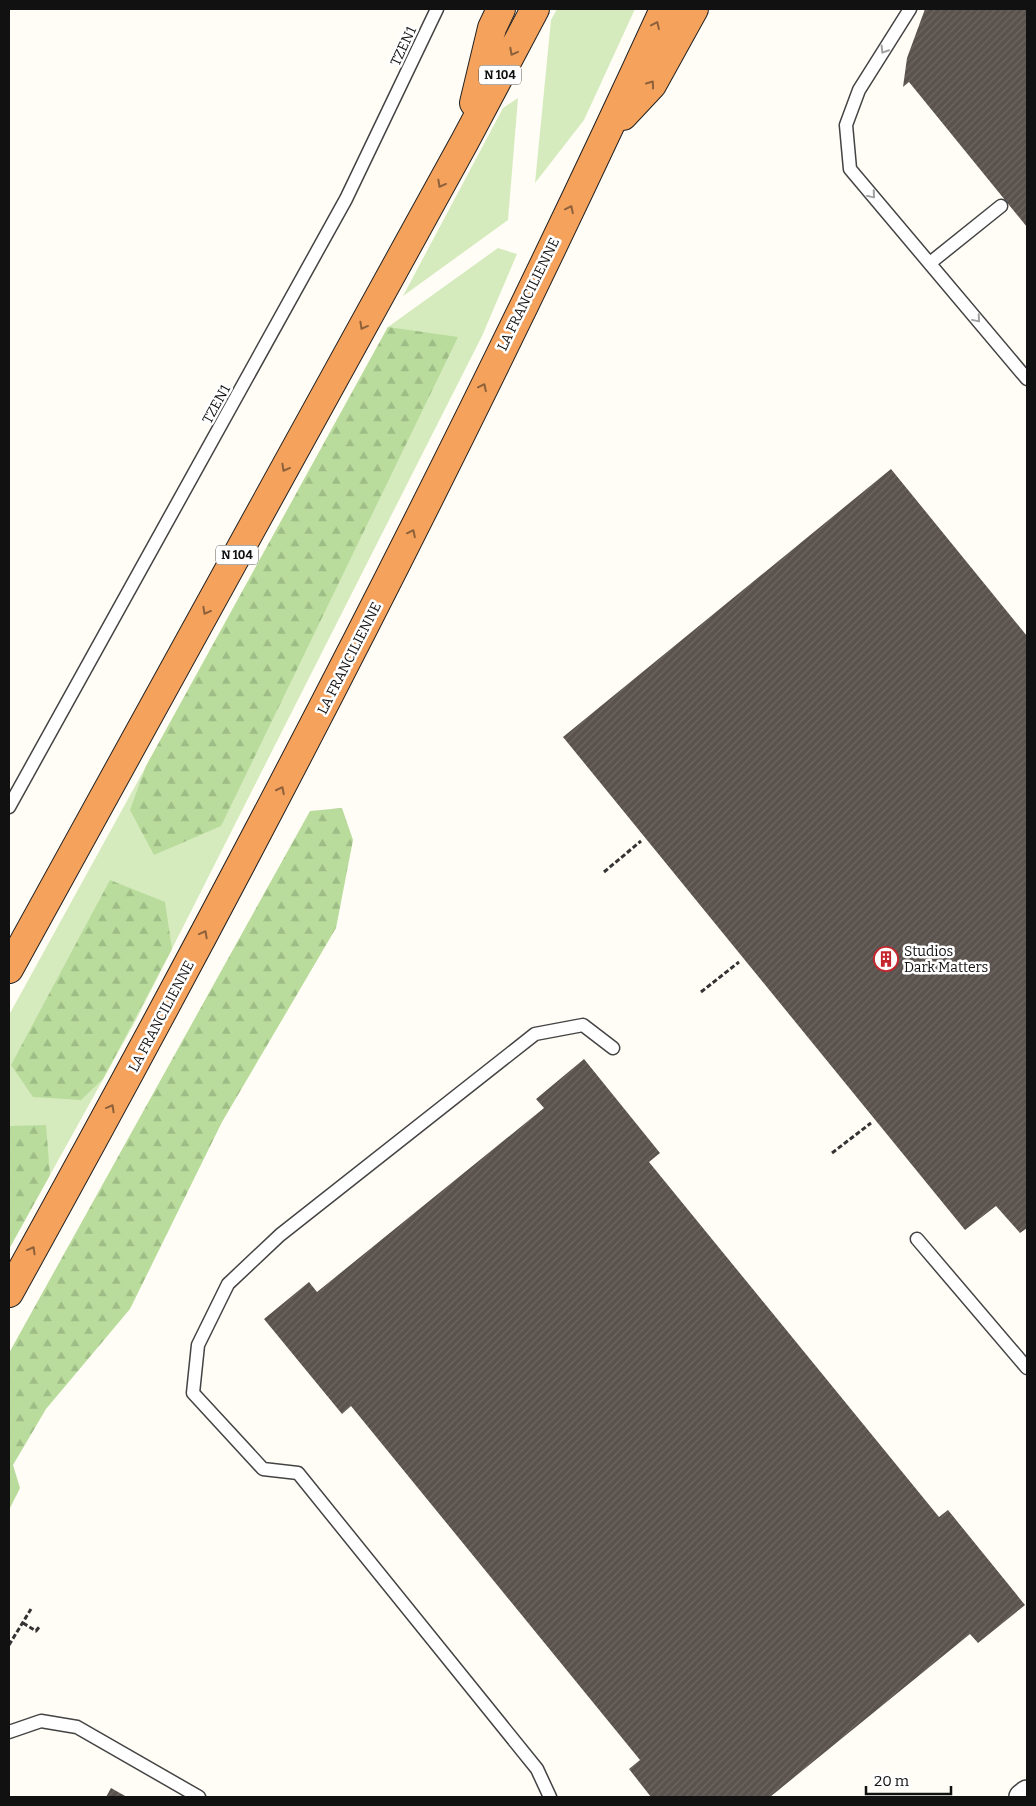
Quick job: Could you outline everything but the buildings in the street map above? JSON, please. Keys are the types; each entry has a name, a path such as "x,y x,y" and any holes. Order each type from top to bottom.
{"highway":[{"path":"465,141 492,28 501,9"},
{"name":"N 104","path":"9,969 536,9"},
{"name":"LA FRANCILIENNE","path":"9,1293 145,1046 391,577 607,133 664,9"},
{"path":"607,133 652,85 694,9"}],"street":[{"path":"1022,1797 1027,1793"}],"lane":[{"name":"TZEN1","path":"9,807 346,199 437,9"},
{"path":"910,9 859,90 846,126 850,169 1027,380"},
{"path":"930,263 1001,206"},
{"path":"550,1797 537,1769 298,1473 263,1469 193,1393 198,1345 228,1284 280,1235 535,1034 583,1025 613,1048"},
{"path":"917,1239 1027,1368"},
{"path":"9,1732 40,1721 77,1727 199,1797"}],"path":[{"path":"604,872 641,841"},
{"path":"701,992 739,962"},
{"path":"832,1153 871,1123"},
{"path":"9,1645 31,1609"},
{"path":"23,1623 36,1631 40,1626"}],"green space":[{"path":"557,9 635,9 584,120 535,183 551,20"},
{"path":"518,98 508,220 403,296 503,108"},
{"path":"498,248 517,254 482,336 136,1020 9,1249 9,1015 388,327"},
{"path":"388,327 458,337 221,826 154,855 130,810 146,766"},
{"path":"342,808 353,840 336,928 222,1122 130,1309 46,1409 13,1465 20,1488 9,1510 9,1353 310,811"},
{"path":"110,880 165,902 172,949 103,1079 81,1100 33,1097 11,1065"},
{"path":"46,1125 50,1175 9,1249 9,1126"}],"place":[{"name":"Studios Dark Matters","path":"886,959"}]}
